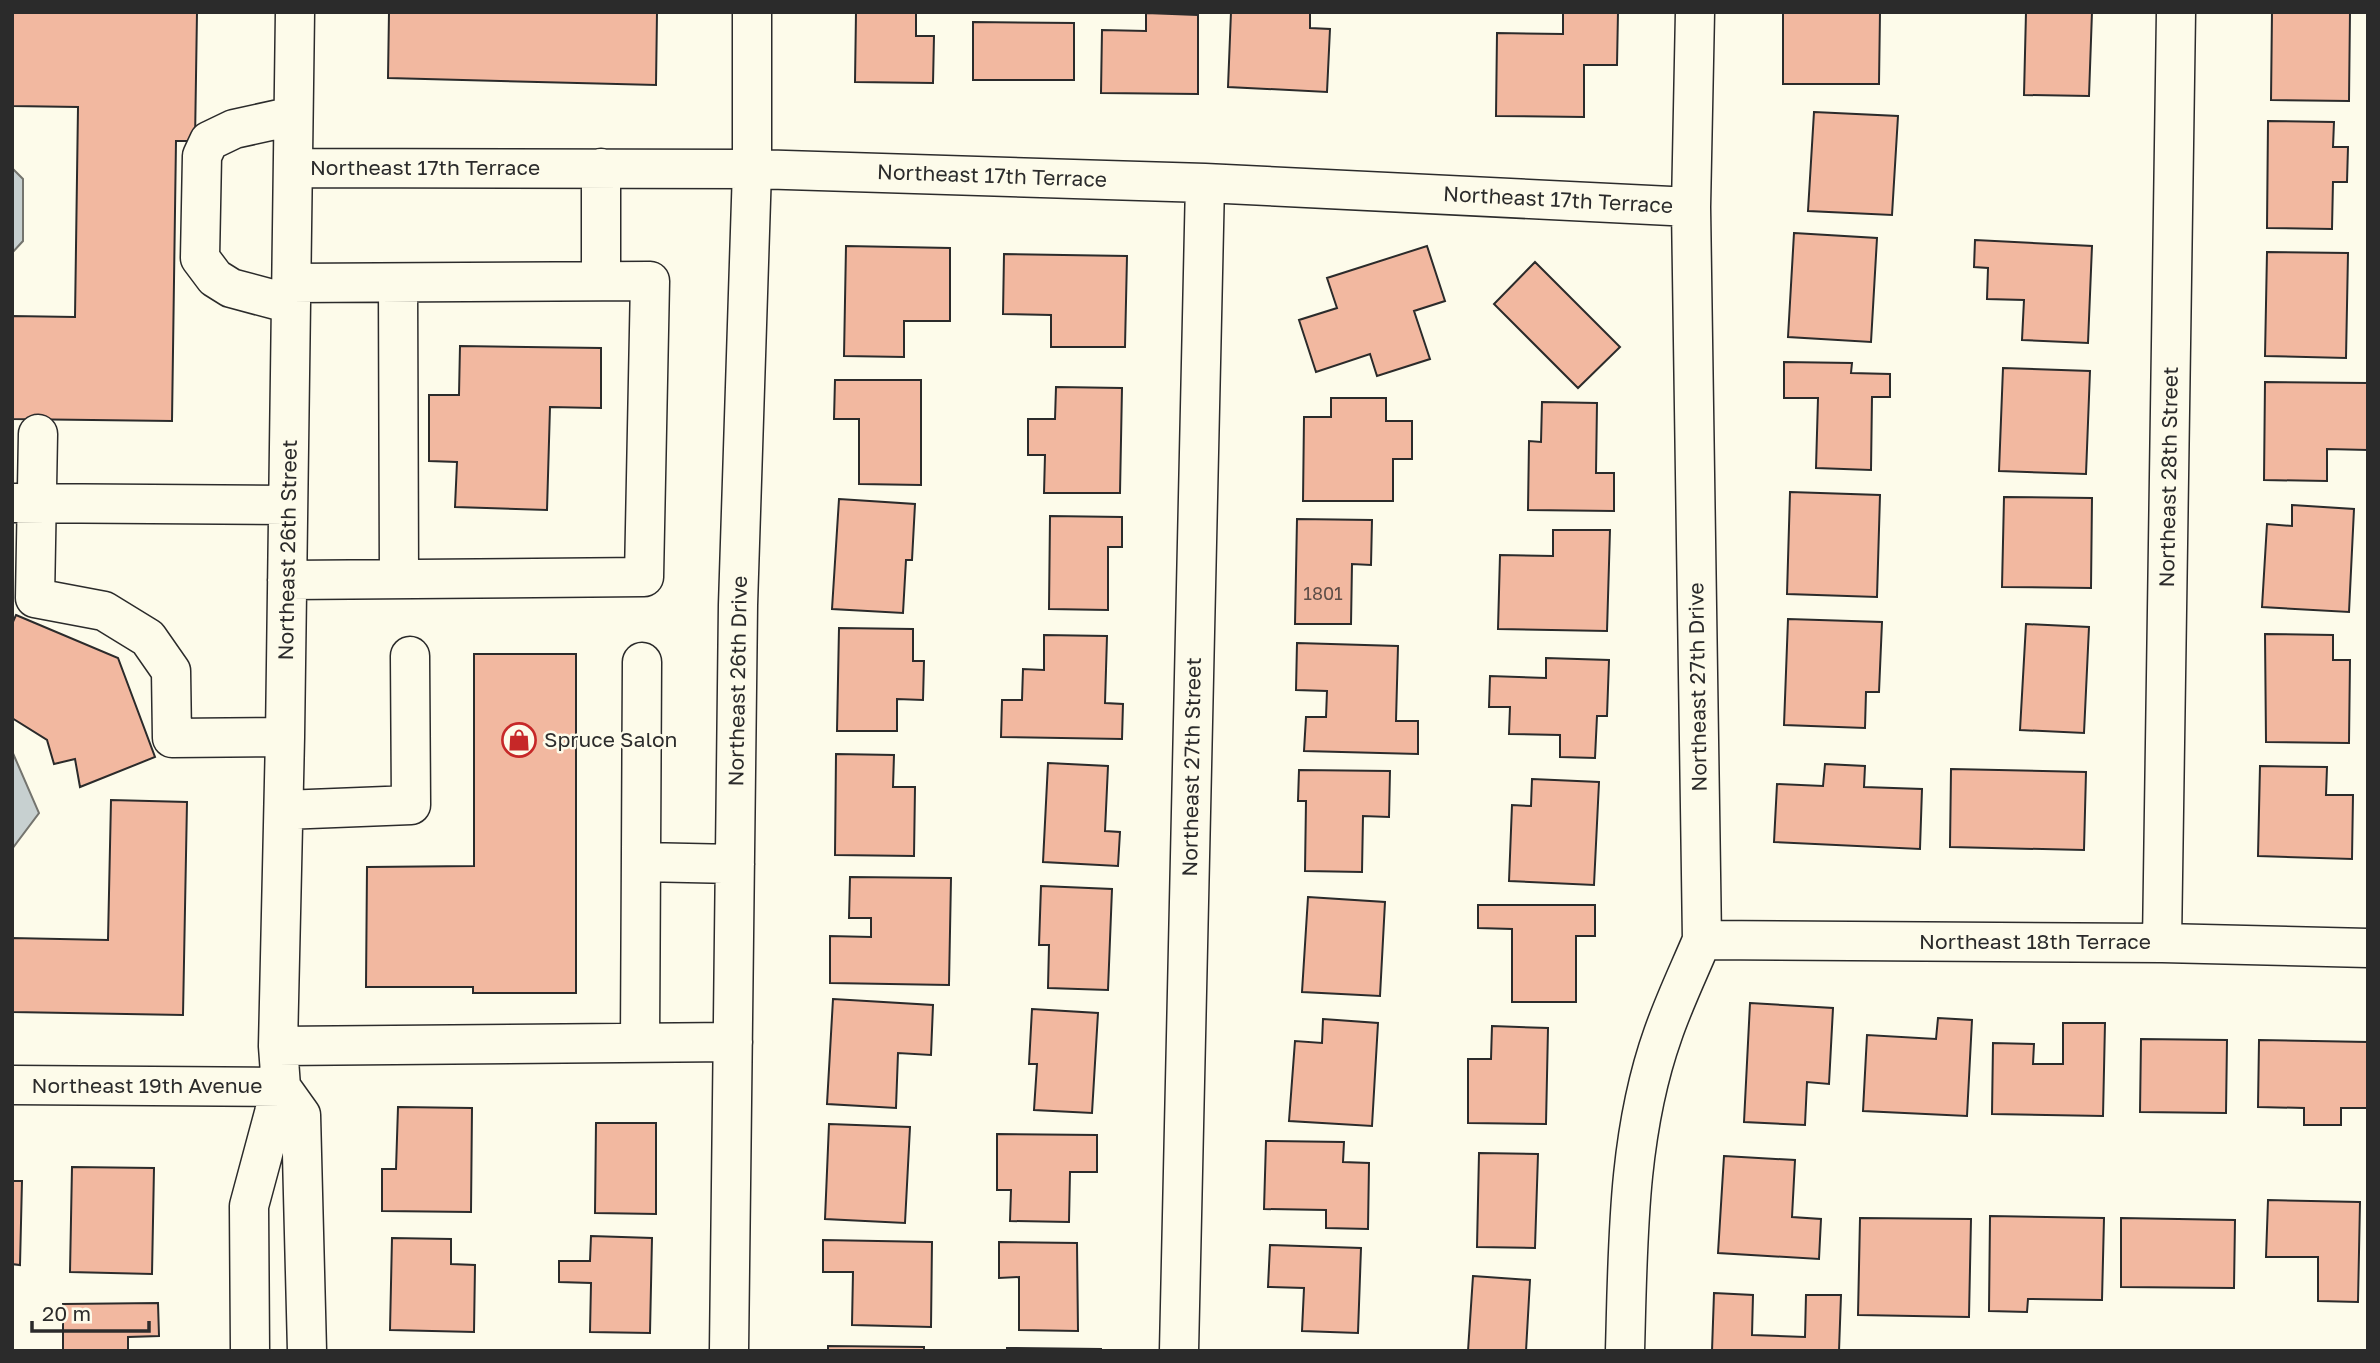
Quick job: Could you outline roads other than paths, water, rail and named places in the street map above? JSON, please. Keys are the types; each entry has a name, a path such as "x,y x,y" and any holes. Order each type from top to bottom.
{"street":[{"name":"Northeast 26th Street","path":"250,1351 249,1206 281,1087 278,1046 284,810 295,12"},
{"name":"Northeast 26th Drive","path":"729,1351 738,605 752,169 752,12"},
{"name":"Northeast 27th Drive","path":"1625,1351 1629,1200 1639,1134 1662,1035 1702,940 1690,206 1695,12"},
{"name":"Northeast 28th Street","path":"2162,943 2176,12"},
{"path":"287,580 645,577 650,281 398,282 291,294 231,288 215,278 200,258 202,156 209,141 234,130 293,116"},
{"name":"Northeast 17th Terrace","path":"293,168 752,169 1205,183 1690,206"},
{"path":"601,169 601,281"},
{"name":"Northeast 27th Street","path":"1180,1351 1205,183"},
{"path":"398,282 398,579"},
{"path":"38,434 24,503 35,598 104,611 148,638 171,671 172,738 285,737"},
{"path":"24,503 288,505"},
{"path":"284,810 411,805 410,656"},
{"path":"640,1043 642,662"},
{"path":"641,862 735,864"},
{"name":"Northeast 18th Terrace","path":"1702,940 2162,943 2368,948"},
{"path":"278,1046 733,1042"},
{"name":"Northeast 19th Avenue","path":"12,1085 281,1087"},
{"path":"281,1087 301,1115 307,1351"}],"place":[{"name":"Spruce Salon","path":"519,740"}]}
